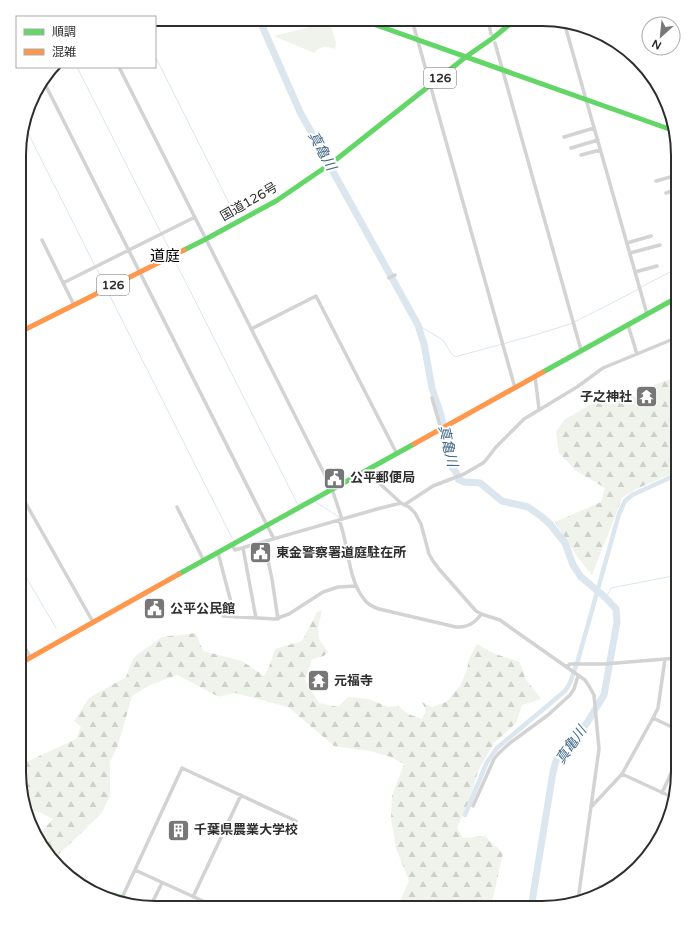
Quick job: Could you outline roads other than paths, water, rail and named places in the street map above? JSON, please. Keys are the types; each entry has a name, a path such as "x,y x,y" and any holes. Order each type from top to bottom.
{"main road":[{"path":"379,26 669,129"},
{"name":"国道126号","path":"26,329 206,239 276,201 333,162 430,86 502,26"},
{"name":"国道126号","path":"467,56 508,26"},
{"path":"26,660 671,301"}],"street":[{"path":"414,26 515,388"},
{"path":"490,26 492,34"},
{"path":"566,28 647,314"},
{"path":"495,43 582,350"},
{"path":"120,68 332,489 345,537 347,558 356,586 364,600 371,606 379,609 456,627 464,627 472,624 478,620 481,614"},
{"path":"46,86 274,539"},
{"path":"564,137 594,128"},
{"path":"571,148 598,140"},
{"path":"581,155 600,150"},
{"path":"656,181 671,177"},
{"path":"666,193 671,191"},
{"path":"63,283 195,217"},
{"path":"627,243 651,236"},
{"path":"42,240 74,304"},
{"path":"630,253 660,245"},
{"path":"635,272 658,266"},
{"path":"389,278 395,275"},
{"path":"251,329 316,296 397,454"},
{"path":"628,325 637,354"},
{"path":"232,545 235,550 377,509 403,504 433,486 464,474 484,463 496,447 524,419 577,387 603,368 671,340"},
{"path":"535,376 539,409"},
{"path":"432,398 441,429"},
{"path":"366,471 415,513 421,524 429,554 438,569 476,611 506,623 585,680 594,695 599,750 579,895"},
{"path":"26,504 93,622"},
{"path":"177,507 204,561"},
{"path":"264,542 272,579 278,619"},
{"path":"243,548 256,618"},
{"path":"218,553 235,617"},
{"path":"223,616 278,619 289,614 324,592 338,587 356,586"},
{"path":"26,650 31,658"},
{"path":"591,806 622,774 653,718 658,708 665,659"},
{"path":"566,667 570,664 604,664 671,659"},
{"path":"473,806 494,759 510,743 548,715 570,695 574,689 578,676"},
{"path":"653,718 671,727"},
{"path":"122,897 182,768 296,821"},
{"path":"662,793 671,773"},
{"path":"622,774 669,796"},
{"path":"193,897 241,795"},
{"path":"135,870 202,901"},
{"path":"153,901 162,883"}],"waterway":[{"name":"真亀川","path":"262,26 300,112 418,325 424,344 432,388 447,435 451,466 456,472 458,479 464,482 480,483 502,501 528,507 542,517 550,524 565,543 573,565 581,577 606,598 616,609 617,622 604,695 587,723 556,761 532,901"},
{"path":"156,58 236,217"},
{"path":"78,68 161,233"},
{"path":"28,133 95,266"},
{"path":"162,235 171,252"},
{"path":"174,259 298,505 310,499 311,500"},
{"path":"97,269 105,285"},
{"path":"641,287 671,272"},
{"path":"418,325 443,340 455,357 570,324 639,289"},
{"path":"107,290 232,538 235,540"},
{"path":"465,815 487,762 497,748 565,691 570,683 578,660 619,514 625,501 632,495 671,477"},
{"path":"314,501 339,517"},
{"path":"606,598 611,588 671,576"},
{"path":"26,577 56,628"}],"place":[{"name":"子之神社","path":"647,397"},
{"name":"公平郵便局","path":"334,478"},
{"name":"東金警察署道庭駐在所","path":"260,553"},
{"name":"公平公民館","path":"155,609"},
{"name":"元福寺","path":"319,681"},
{"name":"千葉県農業大学校","path":"179,830"}],"district":[{"name":"道庭","path":"165,256"}]}
